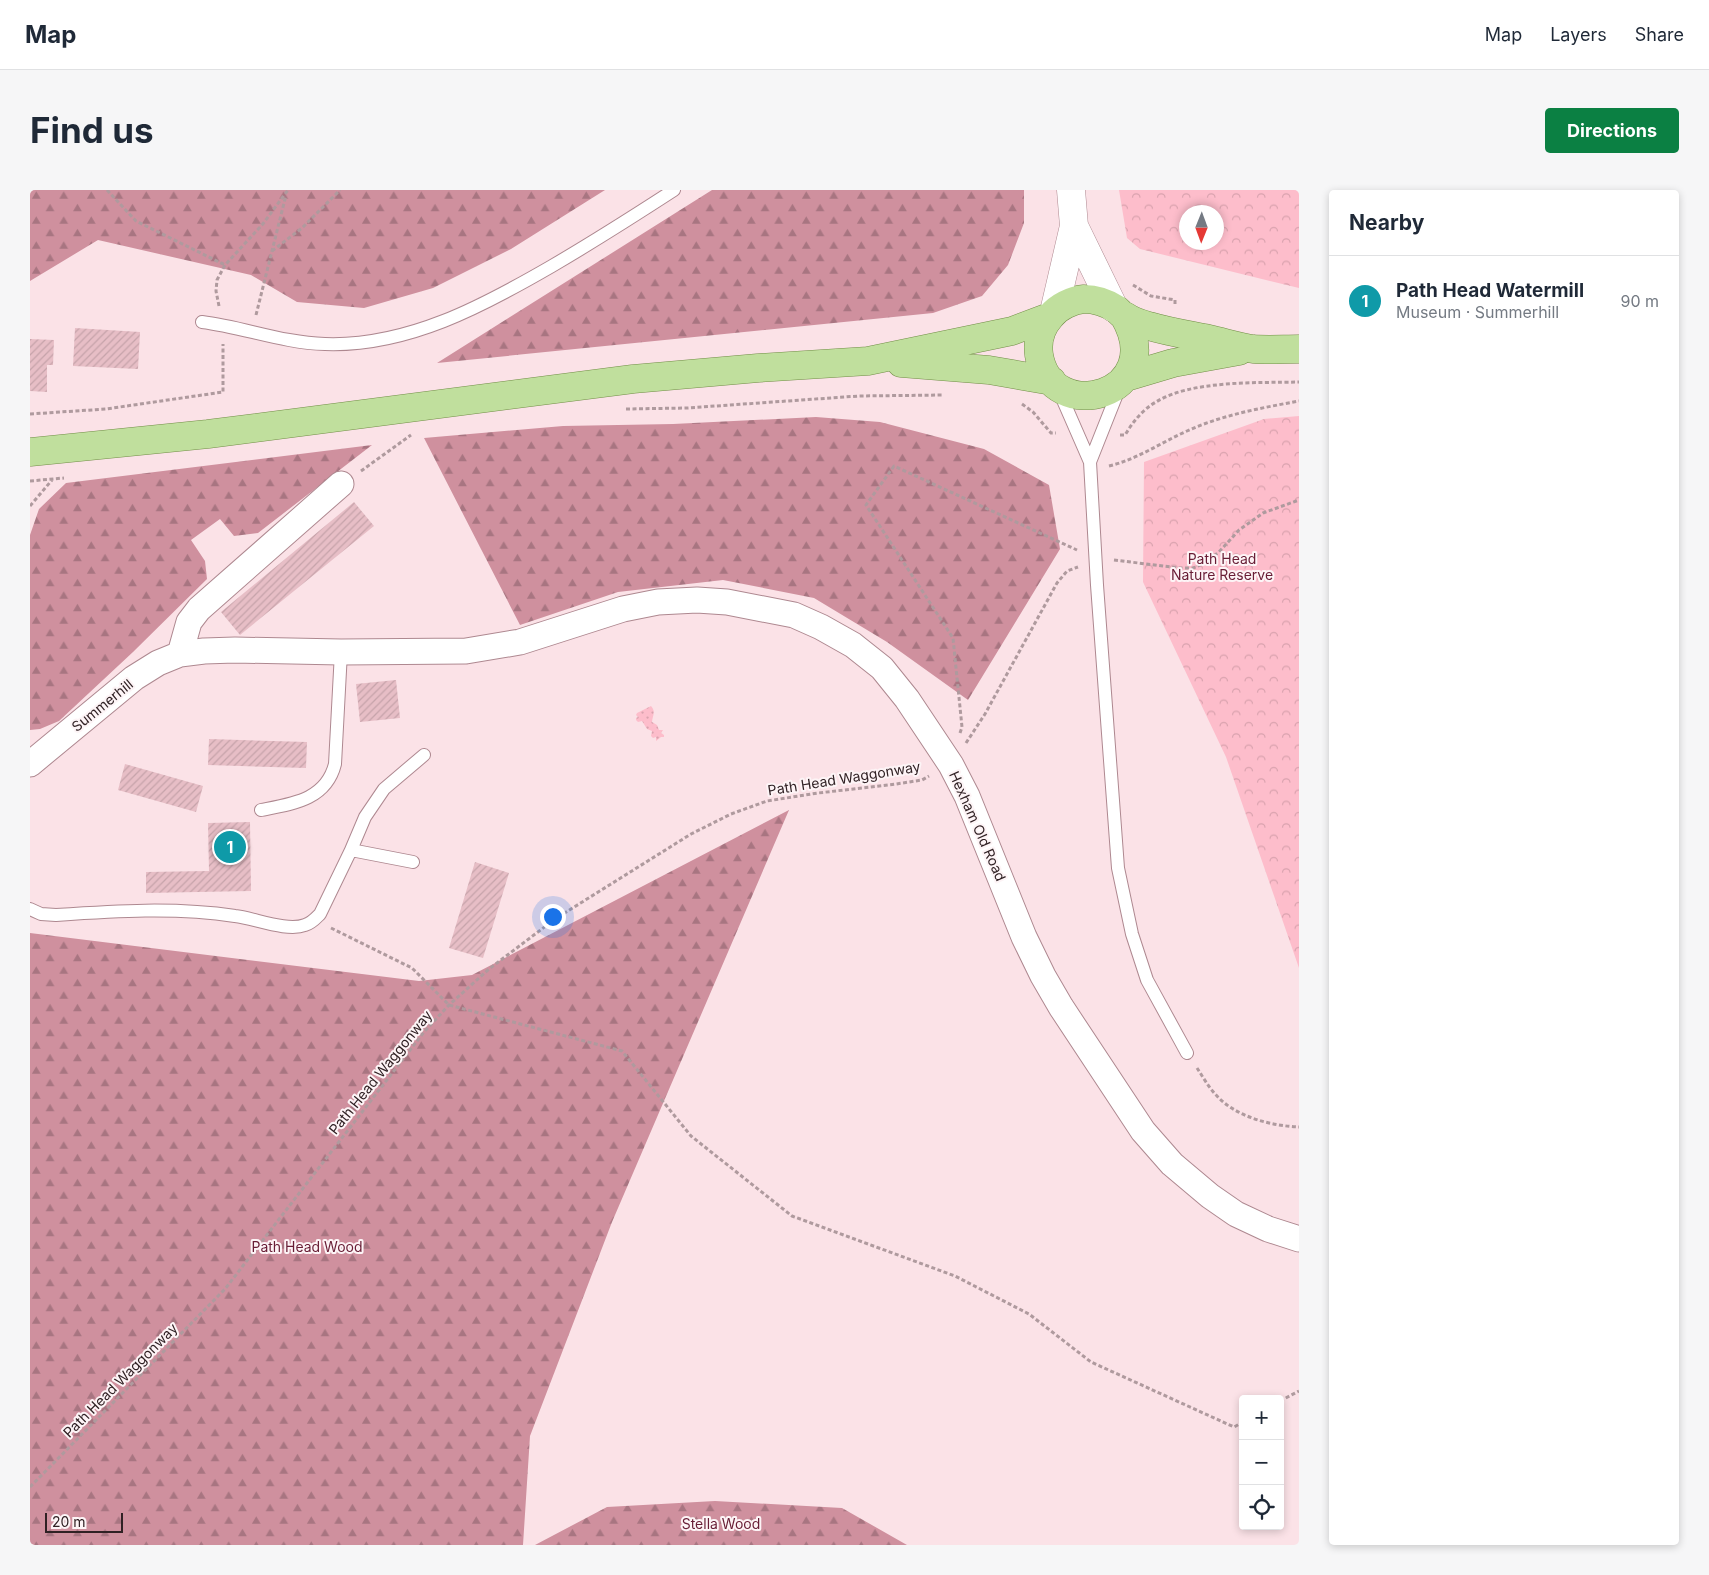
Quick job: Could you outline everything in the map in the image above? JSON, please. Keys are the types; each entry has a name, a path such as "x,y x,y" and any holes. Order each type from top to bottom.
{"main road":[{"path":"868,361 1012,331 1052,315 1068,303 1083,299 1100,301 1149,326 1253,348 1299,350"},
{"path":"1119,312 1132,330 1136,346 1133,363 1124,379"},
{"path":"1052,315 1043,327 1040,338 1038,350 1042,366 1054,383 1069,393 1083,396 1104,393 1124,379 1173,363 1253,348"},
{"path":"30,452 208,434 633,379 758,368 868,361 989,370 1054,383"}],"street":[{"path":"1052,315 1074,226 1071,190"},
{"path":"1074,226 1119,312"},
{"path":"180,654 190,622 198,609 236,562 342,484"},
{"name":"Hexham Old Road","path":"341,652 466,650 494,647 520,642 623,609 658,602 697,600 727,602 794,615 822,627 853,645 882,668 908,699 951,765 967,796 1024,937 1043,976 1066,1015 1143,1131 1172,1164 1223,1205 1236,1214 1268,1229 1299,1239"},
{"name":"Summerhill","path":"30,764 134,678 158,663 180,654 235,650 341,652"}],"lane":[{"path":"202,322 253,333 324,344 376,341 439,323 475,308 607,234 674,190"},
{"path":"1090,466 1124,379"},
{"path":"1054,383 1090,466 1118,868 1132,934 1147,980 1186,1053"},
{"path":"261,810 291,804 307,798 328,782 335,764 341,652"},
{"path":"30,909 41,914 56,915 144,910 210,912 290,927 304,926 320,914 365,817 384,789 424,755"},
{"path":"351,850 413,862"}],"path":[{"path":"107,190 136,222 224,264"},
{"path":"272,251 302,228 340,190"},
{"path":"30,414 106,409 222,392 223,325 216,291 217,280 224,264 262,225 287,191"},
{"path":"253,333 257,307 287,191"},
{"path":"1130,283 1151,296 1175,300"},
{"path":"1125,435 1134,421 1148,407 1166,396 1179,392 1243,383 1299,382"},
{"path":"622,409 687,408 859,396 954,395"},
{"path":"1090,466 1118,464 1151,450 1186,431 1218,418 1299,401"},
{"path":"1020,403 1033,412 1051,433"},
{"path":"342,484 415,432"},
{"path":"951,765 962,727 953,638 866,505 894,466 1096,558 1179,568 1192,568 1203,564 1219,552 1238,530 1263,513 1299,500"},
{"path":"30,506 53,479"},
{"path":"951,765 985,714 1057,583"},
{"name":"Path Head Waggonway","path":"30,1487 225,1289 424,1032 489,969 555,920 691,834 731,814 767,801 818,792 922,780 951,765"},
{"path":"314,920 412,968 450,1005 622,1051 691,1136 792,1216 955,1276 1029,1314 1091,1362 1234,1427 1239,1424"},
{"path":"1186,1053 1216,1096 1229,1107 1248,1116 1270,1122 1299,1126"},
{"path":"1284,1399 1299,1391"}],"green space":[{"path":"30,190 605,190 511,249 433,288 364,308 297,302 251,275 98,240 30,281"},
{"path":"712,190 1024,190 1024,223 1008,265 982,296 933,313 437,363"},
{"path":"1119,190 1299,190 1299,288 1140,249 1127,238"},
{"name":"Path Head Nature Reserve","path":"1299,416 1299,968 1226,757 1143,582 1144,462 1264,419"},
{"path":"816,417 880,422 984,449 1049,485 1060,549 968,700 887,642 814,598 723,580 618,592 520,625 424,438 563,426 673,424"},
{"path":"372,445 258,533 234,536 220,519 191,540 205,561 207,579 59,721 40,729 30,730 30,535 39,509 66,483"},
{"path":"651,706 654,712 652,722 657,725 659,730 663,730 661,733 664,735 664,737 656,741 656,737 653,738 651,736 652,731 647,729 642,721 638,722 636,720 638,717 637,713"},
{"name":"Path Head Wood","path":"789,810 612,1222 530,1436 523,1545 30,1545 30,933 419,981 472,975"},
{"name":"Stella Wood","path":"715,1501 842,1508 907,1545 535,1545 607,1507"}],"building":[{"path":"75,328 140,332 138,369 73,366"},
{"path":"30,339 54,340 53,365 47,365 47,392 30,391"},
{"path":"354,502 374,526 240,635 221,612"},
{"path":"396,680 400,718 360,722 356,684"},
{"path":"209,739 307,742 306,768 208,765"},
{"path":"125,764 203,786 196,812 118,790"},
{"path":"250,822 251,891 146,893 146,872 209,871 208,823"},
{"path":"475,862 509,873 483,958 449,948"}],"place":[{"name":"Path Head Watermill","path":"230,847"}]}
